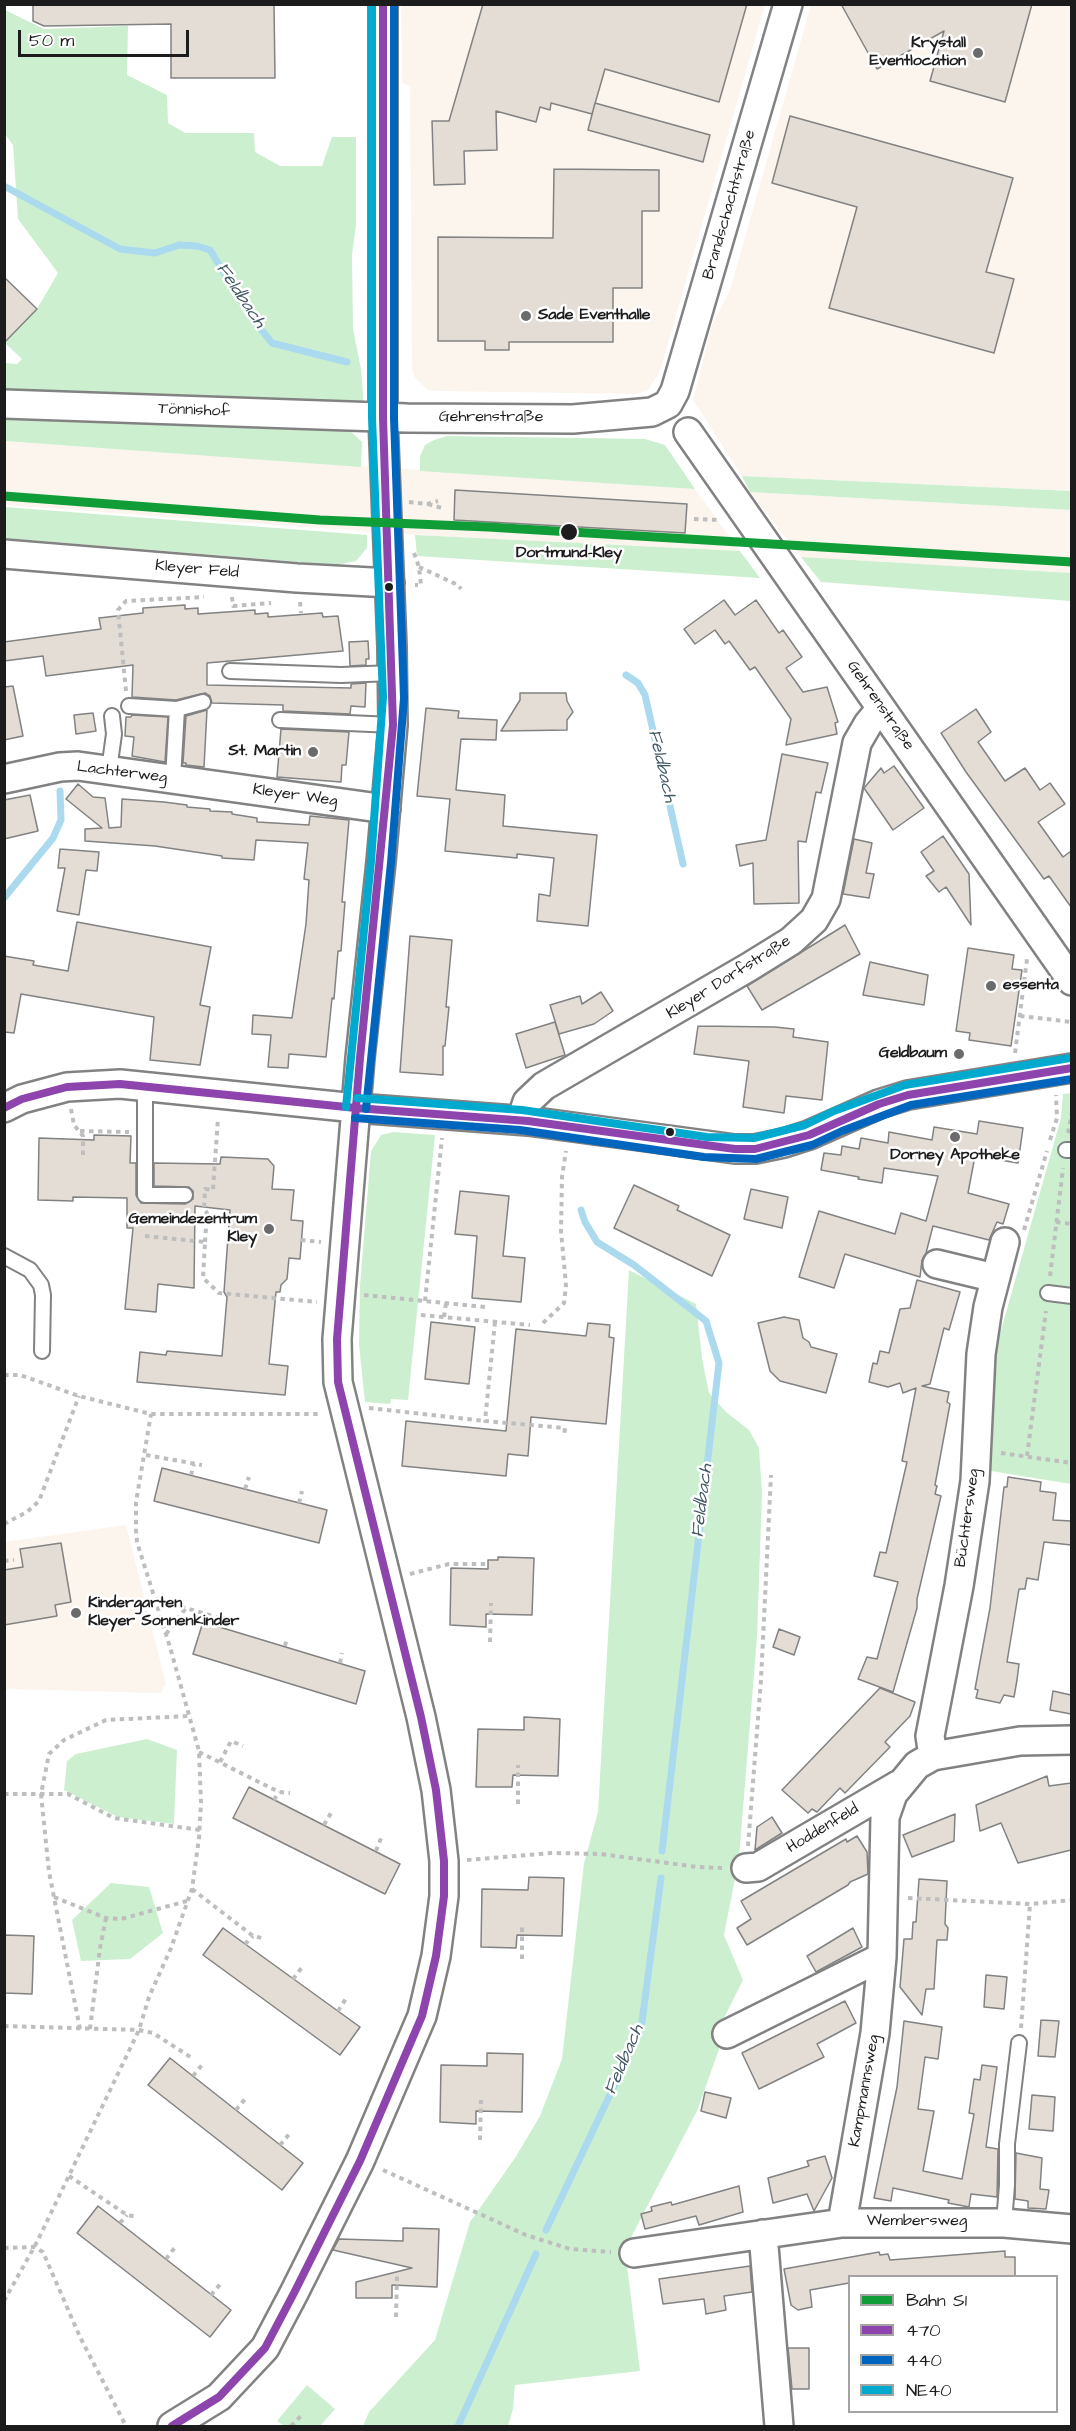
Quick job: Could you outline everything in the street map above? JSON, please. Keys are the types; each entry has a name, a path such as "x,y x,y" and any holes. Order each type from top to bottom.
{"street":[{"path":"172,2427 219,2397 265,2348 360,2161 422,2016 436,1956 444,1896 444,1861 434,1780 386,1580 358,1411 338,1382 339,1299 393,725 383,418 383,4"},
{"name":"Brandschachtstraße","path":"668,404 675,391 788,4"},
{"name":"Tönnishof","path":"4,404 383,418"},
{"name":"Gehrenstraße","path":"383,418 573,419 652,412 668,404"},
{"name":"Gehrenstraße","path":"688,432 1071,981"},
{"name":"Kleyer Feld","path":"4,554 390,583"},
{"name":"Kleyer Dorfstraße","path":"521,1120 528,1102 544,1086 749,968 792,941 814,920 826,899 857,743 881,708"},
{"name":"Lachterweg","path":"4,779 60,767 78,766 204,783"},
{"name":"Kleyer Weg","path":"204,783 386,809"},
{"path":"4,1108 22,1098 67,1087 120,1084 356,1108 521,1120 706,1147 755,1149 809,1135 837,1120 908,1095 1063,1069"},
{"name":"Büchtersweg","path":"933,1756 930,1736 959,1586 975,1481 981,1354 988,1307 1005,1242"},
{"path":"937,1264 995,1278"},
{"path":"933,1756 1020,1741 1071,1740"},
{"name":"Kampmannsweg","path":"842,2223 875,2033 882,1957 885,1817 898,1785 917,1765 933,1756"},
{"name":"Hoddenfeld","path":"746,1868 758,1868 898,1785"},
{"path":"727,2034 882,1957"},
{"name":"Wembersweg","path":"634,2253 842,2223 1004,2223 1071,2229"},
{"path":"763,2235 779,2427"}],"lane":[{"path":"230,671 341,675 393,673"},
{"path":"129,706 177,709 203,702"},
{"path":"173,779 177,709"},
{"path":"109,770 114,734 112,716"},
{"path":"280,720 393,725"},
{"path":"145,1086 145,1195 185,1195"},
{"path":"4,1256 30,1270 41,1285 43,1294 42,1351"},
{"path":"1048,1293 1071,1296"},
{"path":"1004,2223 1007,2144 1019,2043"}],"path":[{"path":"427,504 442,508"},
{"path":"419,567 458,585 461,589"},
{"path":"222,596 232,595"},
{"path":"124,684 118,610 126,601 211,597"},
{"path":"233,606 277,602"},
{"path":"1012,1078 1028,957 1047,946"},
{"path":"1020,1016 1071,1022"},
{"path":"1005,1242 1022,1236 1057,1118 1063,1069"},
{"path":"67,1087 74,1125 83,1137 83,1159"},
{"path":"220,1094 213,1190 205,1189 204,1209 207,1213 203,1278 219,1293 425,1301 485,1307"},
{"path":"425,1301 445,1114"},
{"path":"543,1323 564,1303 566,1286 561,1231 562,1177 572,1127"},
{"path":"79,1131 145,1132"},
{"path":"1056,1222 1071,1224"},
{"path":"145,1236 205,1242"},
{"path":"444,1317 446,1303"},
{"path":"421,1315 530,1325"},
{"path":"484,1421 495,1322"},
{"path":"4,1376 20,1375 79,1396 151,1414 358,1411 565,1428 564,1437"},
{"path":"4,1524 27,1512 39,1501 79,1396"},
{"path":"4,2301 34,2247 139,2030 149,1997 171,1948 192,1889 200,1830 199,1751 137,1542 136,1531 136,1502 146,1455 151,1414"},
{"path":"976,1451 1071,1462"},
{"path":"146,1455 202,1465"},
{"path":"191,1475 194,1464"},
{"path":"444,1861 562,1853 601,1854 697,1867 746,1868 761,1680 771,1475"},
{"path":"245,1489 249,1477"},
{"path":"299,1503 302,1491"},
{"path":"4,1561 14,1560"},
{"path":"386,1580 449,1564 488,1564"},
{"path":"154,1599 233,1622 230,1630"},
{"path":"490,1642 491,1604"},
{"path":"166,1635 186,1608"},
{"path":"285,1646 287,1638"},
{"path":"340,1663 342,1653"},
{"path":"80,2029 49,1872 41,1794 49,1754 64,1740 106,1720 189,1716"},
{"path":"220,1762 231,1741 243,1746"},
{"path":"199,1751 279,1792 290,1793"},
{"path":"518,1764 518,1804"},
{"path":"274,1800 279,1792"},
{"path":"4,1794 68,1794 114,1818 200,1830"},
{"path":"324,1825 331,1813"},
{"path":"376,1851 381,1838"},
{"path":"192,1889 253,1936 262,1938"},
{"path":"53,1896 106,1918 121,1919 187,1901"},
{"path":"883,1897 1030,1904 1071,1900"},
{"path":"1019,2043 1030,1904"},
{"path":"90,2029 106,1918"},
{"path":"522,1924 522,1959"},
{"path":"245,1944 253,1936"},
{"path":"293,1979 303,1966"},
{"path":"338,2011 347,1997"},
{"path":"4,2026 139,2030 153,2033 192,2058"},
{"path":"193,2076 202,2065"},
{"path":"236,2110 246,2098"},
{"path":"480,2140 482,2100"},
{"path":"280,2145 291,2132"},
{"path":"360,2161 526,2235 570,2248 634,2253"},
{"path":"69,2176 127,2215 138,2217"},
{"path":"120,2223 127,2215"},
{"path":"166,2259 176,2246"},
{"path":"4,2248 34,2247 43,2252 80,2337 126,2427"},
{"path":"396,2317 397,2276"},
{"path":"211,2295 222,2282"},
{"path":"291,2427 303,2414"}],"shaded area":[{"path":"401,5 765,5 660,371 648,390 636,394 437,391 428,390 415,378 412,369 410,86 402,83"},
{"path":"811,5 1071,5 1071,491 742,476 693,400 712,325 730,290"},
{"path":"4,441 695,489 740,551 416,535 5,505"},
{"path":"750,492 1071,510 1071,573 801,557"},
{"name":"Kindergarten Kleyer Sonnenkinder","path":"126,1525 166,1684 161,1693 5,1689 4,1542"}],"green space":[{"path":"5,10 44,29 128,26 127,75 167,95 168,123 185,133 254,133 255,152 280,166 322,166 332,137 356,137 356,225 352,255 353,329 361,369 364,406 5,401 5,363 17,364 22,359 5,343 37,309 58,273 18,219 13,145 5,134"},
{"path":"5,414 346,427 362,442 361,467 5,441"},
{"path":"447,436 645,439 665,445 695,489 420,471 420,456 425,445"},
{"path":"742,476 1071,491 1071,510 750,492"},
{"path":"5,507 367,535 367,548 356,561 337,565 5,538"},
{"path":"415,535 740,551 760,578 417,556"},
{"path":"801,557 1071,573 1071,601 821,582"},
{"path":"1071,1093 1071,1484 991,1471 996,1348 1061,1118 1063,1094"},
{"path":"393,1132 435,1135 408,1400 391,1399 390,1404 365,1402 359,1345 360,1286 371,1151 381,1135"},
{"path":"629,1270 696,1304 702,1358 709,1393 726,1412 749,1430 759,1448 762,1493 757,1637 739,1858 724,1935 743,1980 723,2020 722,2041 697,2111 625,2249 640,2371 515,2385 513,2409 508,2426 363,2426 369,2412 435,2340 470,2222 515,2158 540,2116 562,2059 584,1863 598,1812"},
{"path":"147,1739 177,1750 174,1824 118,1817 64,1790 67,1761 76,1754"},
{"path":"111,1883 149,1887 163,1933 130,1959 81,1961 72,1920"},
{"path":"307,2385 335,2409 320,2426 284,2426 277,2421"}],"building":[{"path":"33,4 274,4 275,78 171,78 171,24 44,26 33,21"},
{"path":"483,4 747,4 719,102 605,69 592,114 551,103 550,110 540,107 536,122 496,111 497,150 464,151 465,184 434,185 432,121 449,121"},
{"name":"Krystall Eventlocation","path":"841,4 1032,4 1005,102 930,81 944,31 877,69"},
{"path":"595,103 710,135 703,162 588,130"},
{"path":"790,116 1013,178 986,272 1014,279 994,353 829,308 857,207 772,183"},
{"name":"Sade Eventhalle","path":"554,169 659,170 659,211 642,211 642,288 613,288 613,342 509,342 509,350 485,350 485,341 438,341 438,237 553,238"},
{"path":"4,277 37,309 4,343"},
{"path":"455,490 687,504 685,533 454,520"},
{"path":"724,600 735,615 756,600 779,633 783,630 802,657 786,668 803,692 827,687 838,722 835,723 837,734 786,745 791,719 755,667 750,670 729,641 725,644 715,630 695,644 684,629"},
{"path":"185,605 185,609 198,608 198,614 255,610 255,614 268,613 268,617 322,613 323,617 338,616 343,651 207,663 207,685 351,688 351,684 366,683 365,707 351,706 350,714 283,711 283,705 212,703 210,696 205,693 176,700 132,697 133,665 46,676 43,656 4,661 4,642 101,629 99,618 143,613 143,608"},
{"path":"368,641 369,659 366,659 366,665 350,666 349,642"},
{"path":"13,686 23,736 4,740 4,687"},
{"path":"520,693 566,693 567,701 573,712 567,720 567,730 501,731 520,700"},
{"path":"426,708 459,711 458,718 497,720 496,740 461,739 456,790 505,795 503,826 597,835 588,926 537,921 539,894 550,896 554,858 517,854 517,858 445,851 450,799 417,796"},
{"path":"976,709 991,732 978,742 1005,781 1025,768 1040,790 1050,783 1065,804 1038,822 1063,857 1071,851 1071,907 1049,876 1044,879 966,772 941,733"},
{"path":"207,710 204,767 186,765 183,763 186,716"},
{"path":"93,713 96,731 76,734 74,715"},
{"path":"132,715 168,717 165,762 132,756 134,737 125,736 126,717"},
{"name":"St. Martin","path":"281,729 349,732 346,765 342,765 341,782 277,777"},
{"path":"782,754 828,763 821,793 816,792 806,842 798,841 799,903 754,904 753,863 740,866 736,845 766,840"},
{"path":"894,766 924,808 893,830 864,788 881,768 884,773"},
{"path":"78,784 93,797 105,798 109,828 121,827 122,799 164,802 210,809 210,811 232,812 232,814 257,818 257,822 309,825 310,816 349,820 342,902 345,902 341,951 338,951 326,1057 289,1054 288,1068 268,1067 271,1035 252,1034 253,1015 292,1018 306,924 309,880 304,879 308,843 256,840 254,860 222,858 222,856 155,846 85,841 85,829 102,828 66,799"},
{"path":"30,795 38,831 4,839 4,800"},
{"path":"943,836 969,874 971,925 946,887 939,892 926,876 934,871 921,852"},
{"path":"854,839 872,843 866,873 874,874 869,898 843,894"},
{"path":"60,849 99,852 97,871 86,870 79,915 57,911 65,868 58,868"},
{"path":"77,922 211,947 200,1005 210,1007 200,1065 150,1060 154,1017 21,994 14,1033 4,1032 4,956 34,961 33,965 68,971"},
{"path":"845,925 860,954 762,1010 747,986"},
{"path":"410,936 452,940 446,1007 449,1007 445,1046 443,1046 443,1075 400,1072"},
{"name":"essenta","path":"968,948 1014,955 1012,969 1022,970 1011,1046 969,1040 970,1033 956,1031"},
{"path":"870,962 928,975 924,1005 863,995"},
{"path":"601,992 613,1011 594,1024 559,1034 550,1005 580,996 582,1004"},
{"path":"555,1022 565,1055 526,1068 516,1034"},
{"path":"698,1026 794,1029 793,1037 828,1042 822,1100 786,1096 784,1113 743,1107 749,1061 694,1054"},
{"path":"979,1121 1023,1128 1018,1163 975,1156 968,1193 1009,1204 1003,1224 997,1222 989,1240 933,1226 922,1260 920,1277 845,1254 834,1288 799,1277 819,1211 895,1234 901,1213 926,1221 938,1176 884,1168 882,1183 858,1179 859,1177 821,1170 824,1153 841,1155 842,1146 859,1149 861,1138 888,1143 889,1132 932,1140 934,1127 977,1134"},
{"path":"94,1135 131,1136 130,1163 136,1163 136,1195 141,1203 185,1204 193,1199 193,1191 189,1187 154,1186 154,1163 220,1164 221,1157 268,1159 274,1166 272,1189 294,1190 291,1220 303,1221 300,1259 289,1258 287,1279 281,1285 280,1292 276,1292 269,1364 288,1366 285,1395 137,1382 140,1352 166,1355 167,1351 222,1356 230,1210 195,1206 194,1288 158,1284 156,1312 125,1309 133,1228 127,1228 127,1198 73,1197 73,1201 38,1200 39,1138 94,1140"},
{"path":"634,1185 679,1206 677,1210 730,1235 712,1276 614,1228"},
{"path":"751,1189 788,1197 782,1228 744,1219"},
{"path":"460,1191 509,1196 503,1256 525,1258 521,1302 472,1298 477,1236 455,1234"},
{"path":"917,1280 960,1292 949,1330 944,1328 930,1384 922,1386 949,1392 947,1402 950,1404 935,1485 937,1486 935,1494 941,1496 917,1599 917,1608 893,1692 858,1679 867,1657 877,1659 898,1582 874,1576 880,1552 886,1553 907,1462 902,1461 916,1388 903,1393 900,1383 888,1387 869,1382 873,1363 877,1364 880,1351 889,1353 900,1309 910,1308"},
{"path":"784,1317 799,1320 803,1338 809,1342 811,1347 837,1354 826,1393 780,1381 770,1371 758,1323"},
{"path":"431,1322 475,1327 469,1384 425,1379"},
{"path":"588,1323 610,1325 609,1337 614,1338 606,1424 531,1417 528,1456 508,1454 506,1476 402,1466 406,1421 506,1431 516,1329 586,1336"},
{"path":"162,1468 327,1510 319,1543 154,1501"},
{"path":"1008,1477 1041,1482 1040,1491 1056,1493 1053,1520 1071,1521 1071,1545 1044,1542 1038,1580 1027,1578 1025,1589 1019,1589 1007,1662 1019,1664 1017,1680 1014,1697 1004,1695 1000,1703 976,1698 978,1690 975,1689 990,1608 1004,1487 1007,1487"},
{"path":"61,1543 71,1602 55,1605 57,1616 4,1625 4,1570 23,1567 20,1549"},
{"path":"498,1557 534,1558 532,1615 486,1614 486,1627 450,1625 451,1568 488,1569 488,1560 498,1560"},
{"path":"203,1622 365,1671 356,1704 193,1654"},
{"path":"779,1629 800,1637 794,1655 773,1647"},
{"path":"880,1688 915,1702 910,1716 885,1742 890,1747 845,1793 840,1788 817,1812 812,1809 808,1813 782,1790"},
{"path":"1053,1691 1071,1695 1071,1714 1050,1710"},
{"path":"524,1717 560,1719 558,1776 513,1775 512,1787 476,1787 478,1729 524,1730"},
{"path":"1047,1776 1049,1786 1071,1783 1071,1850 1018,1863 1001,1823 980,1831 976,1805"},
{"path":"249,1787 400,1864 385,1894 233,1818"},
{"path":"955,1814 954,1841 912,1857 903,1835"},
{"path":"772,1817 782,1833 755,1850 757,1827"},
{"path":"857,1836 867,1852 868,1874 850,1882 747,1945 737,1928 751,1919 741,1901 846,1839 847,1842"},
{"path":"529,1877 564,1878 562,1936 517,1935 516,1948 481,1947 482,1889 528,1890"},
{"path":"919,1879 947,1881 945,1924 948,1928 947,1940 937,1940 934,1989 926,1989 922,2015 900,1987 904,1939 912,1939 913,1922 916,1922"},
{"path":"223,1928 360,2027 340,2055 203,1955"},
{"path":"853,1928 862,1947 816,1972 807,1956"},
{"path":"4,1935 34,1936 32,1994 4,1993"},
{"path":"986,1975 1007,1977 1004,2009 984,2007"},
{"path":"845,2001 856,2023 817,2044 824,2057 759,2089 742,2053"},
{"path":"1041,2020 1059,2021 1055,2057 1038,2056"},
{"path":"904,2021 942,2027 938,2059 925,2057 918,2109 934,2111 923,2171 962,2179 974,2114 969,2113 974,2079 980,2080 982,2065 997,2067 986,2147 998,2149 997,2197 971,2194 969,2207 948,2203 949,2200 893,2188 891,2201 874,2198 897,2087"},
{"path":"487,2053 523,2054 522,2112 476,2111 476,2124 440,2122 441,2065 487,2066"},
{"path":"170,2058 303,2163 282,2190 148,2085"},
{"path":"705,2092 731,2098 726,2118 701,2111"},
{"path":"1032,2095 1055,2097 1053,2131 1029,2129"},
{"path":"1016,2153 1042,2158 1040,2189 1049,2190 1046,2209 1028,2208 1028,2201 1015,2199"},
{"path":"825,2156 832,2178 814,2211 807,2194 773,2203 768,2178 809,2166 807,2161"},
{"path":"739,2186 743,2212 699,2225 696,2216 645,2229 641,2214 652,2211 651,2207 671,2202 672,2205"},
{"path":"98,2206 231,2310 210,2337 77,2233"},
{"path":"403,2228 439,2229 437,2287 392,2285 392,2298 356,2298 356,2282 412,2268 333,2250 339,2239 403,2241"},
{"path":"1005,2251 1005,2257 1015,2257 1015,2275 848,2275 848,2283 810,2290 812,2307 798,2310 791,2305 784,2269 879,2252 880,2255 888,2254 890,2260"},
{"path":"750,2266 752,2292 724,2296 726,2310 706,2314 704,2299 663,2304 659,2279"},
{"path":"788,2348 809,2348 809,2389 792,2389"}],"waterway":[{"name":"Feldbach","path":"4,186 120,249 155,253 179,245 197,246 210,250 252,318 272,343 347,362"},
{"name":"Feldbach","path":"626,675 638,683 645,695 683,864"},
{"path":"4,898 53,838 61,820 60,791"},
{"name":"Feldbach","path":"581,1210 597,1242 634,1265 706,1321 719,1363 662,1851"},
{"name":"Feldbach","path":"546,2230 641,2029 661,1878"},
{"name":"Feldbach","path":"458,2426 536,2254"}],"rail line":[{"name":"S1","path":"4,496 320,520 488,527 1072,562"}],"transit line":[{"name":"NE40","path":"346,1107 371,861 383,697 372,418 372,4"},
{"name":"470","path":"172,2426 219,2397 265,2348 294,2293 360,2161 422,2016 436,1956 444,1896 444,1861 436,1790 421,1717 338,1382 337,1339 360,1058 393,725 383,418 383,4"},
{"name":"440","path":"366,1109 391,863 404,698 394,418 394,4"},
{"name":"NE40","path":"357,1098 522,1110 707,1137 754,1138 805,1125 834,1111 905,1085 1070,1058"},
{"name":"470","path":"4,1108 22,1099 67,1087 120,1084 356,1108 528,1121 735,1149 755,1149 809,1135 879,1104 908,1095 1072,1068"},
{"name":"440","path":"355,1118 520,1130 704,1157 756,1159 812,1145 911,1105 1072,1079"}],"place":[{"name":"Krystall Eventlocation","path":"978,53"},
{"name":"Sade Eventhalle","path":"526,316"},
{"name":"Dortmund-Kley","path":"569,532"},
{"name":"St. Martin","path":"313,752"},
{"name":"essenta","path":"991,986"},
{"name":"Geldbaum","path":"959,1054"},
{"name":"Dorney Apotheke","path":"955,1137"},
{"name":"Gemeindezentrum Kley","path":"269,1229"},
{"name":"Kindergarten Kleyer Sonnenkinder","path":"76,1613"}]}
